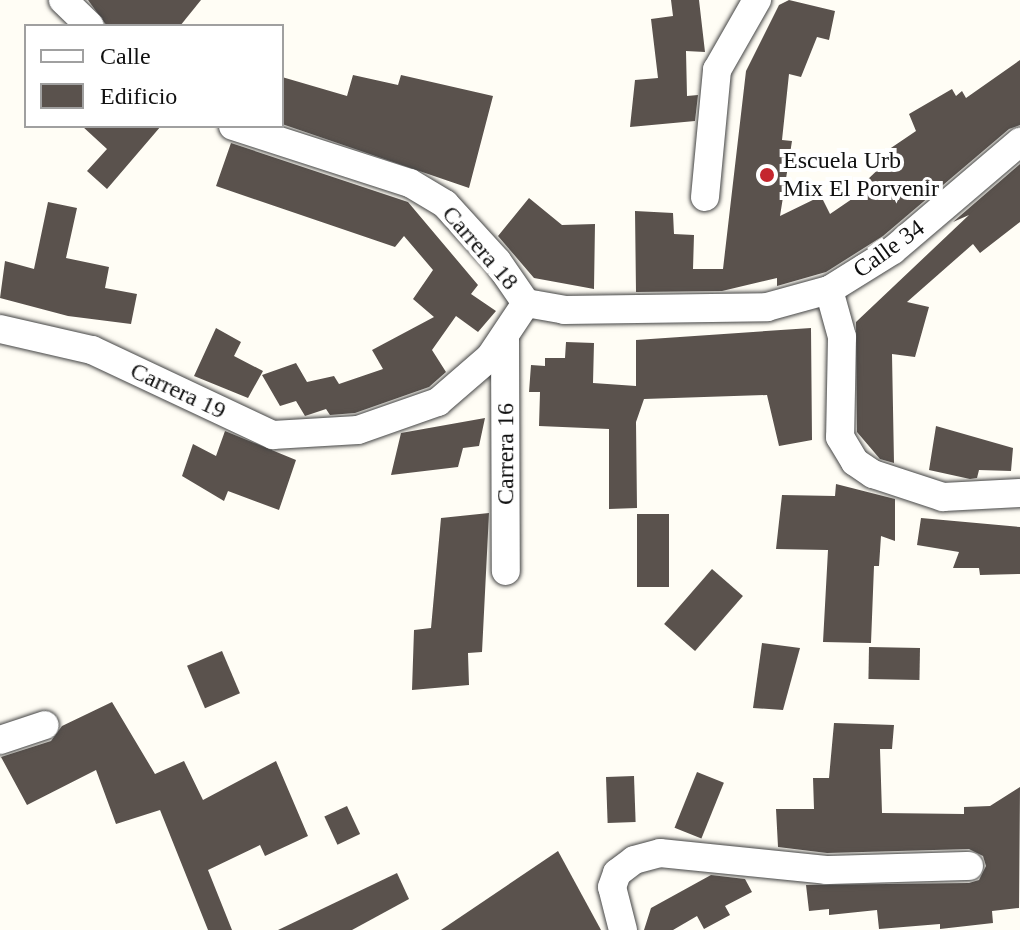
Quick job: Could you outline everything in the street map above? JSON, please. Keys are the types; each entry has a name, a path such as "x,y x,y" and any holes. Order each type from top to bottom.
{"street":[{"path":"63,0 88,24"},
{"path":"705,197 717,70 757,0"},
{"name":"Carrera 18","path":"240,128 349,160 410,183 445,204 497,261 526,303 564,310 767,307 829,290"},
{"name":"Calle 34","path":"829,290 893,250 1020,142"},
{"path":"829,290 842,337 840,437 855,462 873,474 943,497 1020,493"},
{"path":"505,336 526,303"},
{"name":"Carrera 19","path":"0,329 92,350 273,435 358,430 438,402 490,357 505,336"},
{"name":"Carrera 16","path":"505,336 506,571"},
{"path":"0,740 45,725"},
{"path":"623,930 612,887 617,873 634,860 660,853 826,870 969,866"}],"building":[{"path":"88,0 201,0 182,24 106,24"},
{"path":"671,0 699,0 705,52 686,51 687,96 698,95 695,121 630,127 635,80 658,78 651,19 673,16"},
{"path":"789,0 835,11 829,40 817,37 801,77 789,74 782,140 792,141 780,216 821,196 830,214 868,188 866,181 888,160 885,152 916,131 909,114 952,89 956,96 962,91 966,98 1020,60 1020,125 1009,129 883,236 826,272 777,286 777,278 722,291 636,292 635,211 673,213 674,234 694,235 693,269 723,269 746,71 779,5"},
{"path":"353,75 398,85 401,75 493,96 469,188 284,125 284,78 347,96"},
{"path":"84,128 159,128 107,189 87,171 107,149"},
{"path":"231,143 408,202 478,285 471,294 496,311 478,332 456,316 432,350 446,372 429,387 355,413 330,415 326,409 305,416 296,401 280,406 262,375 296,363 307,382 334,376 339,384 383,369 372,350 434,317 413,299 433,270 404,236 395,247 216,186"},
{"path":"1020,164 1020,222 980,253 973,244 907,302 929,307 915,357 892,354 894,463 880,459 857,432 856,322 969,215 953,222"},
{"path":"529,198 562,225 595,224 594,289 534,278 498,236"},
{"path":"48,202 77,208 66,258 109,267 105,288 137,294 131,324 68,316 0,298 5,261 34,269"},
{"path":"216,328 241,342 234,356 263,371 248,398 194,376"},
{"path":"811,328 812,440 779,446 767,395 644,399 636,422 637,508 609,509 609,429 539,426 540,392 529,392 531,365 545,366 545,358 565,358 566,342 594,343 593,383 636,386 636,340"},
{"path":"485,418 479,446 463,448 458,467 391,475 401,433"},
{"path":"936,426 1013,448 1011,471 979,470 977,478 970,479 929,470"},
{"path":"225,431 296,460 279,510 228,491 224,501 182,476 193,444 216,456"},
{"path":"836,484 895,499 895,541 881,536 879,566 874,566 871,643 823,642 828,550 776,549 782,495 835,496"},
{"path":"489,513 482,652 468,653 469,685 412,690 414,630 431,628 441,518"},
{"path":"637,514 669,514 669,587 637,587"},
{"path":"921,518 1020,527 1020,574 980,575 979,568 953,568 959,552 917,545"},
{"path":"712,569 743,596 695,651 664,624"},
{"path":"762,643 800,648 783,710 753,708"},
{"path":"869,647 920,648 919,680 868,679"},
{"path":"222,651 240,693 205,708 187,666"},
{"path":"112,702 155,774 184,761 203,800 276,761 308,836 265,856 260,845 208,870 232,930 208,930 160,810 116,824 96,770 27,805 1,757 51,741 62,726"},
{"path":"834,723 894,725 892,749 880,749 882,813 964,814 964,807 990,806 1020,787 1019,908 992,911 993,923 940,929 940,924 879,929 877,910 829,915 829,909 809,911 806,885 969,883 979,880 986,866 983,856 969,849 827,853 778,847 776,809 814,809 813,778 829,778"},
{"path":"697,772 724,783 701,838 675,828"},
{"path":"634,776 636,822 608,823 606,777"},
{"path":"347,806 360,834 337,845 324,817"},
{"path":"558,851 601,930 441,930"},
{"path":"397,873 409,899 352,930 278,930"},
{"path":"711,875 745,879 752,892 725,906 730,915 704,929 697,916 673,930 644,930 651,908"}],"place":[{"name":"Escuela Urb Mix El Porvenir","path":"767,175"}]}
